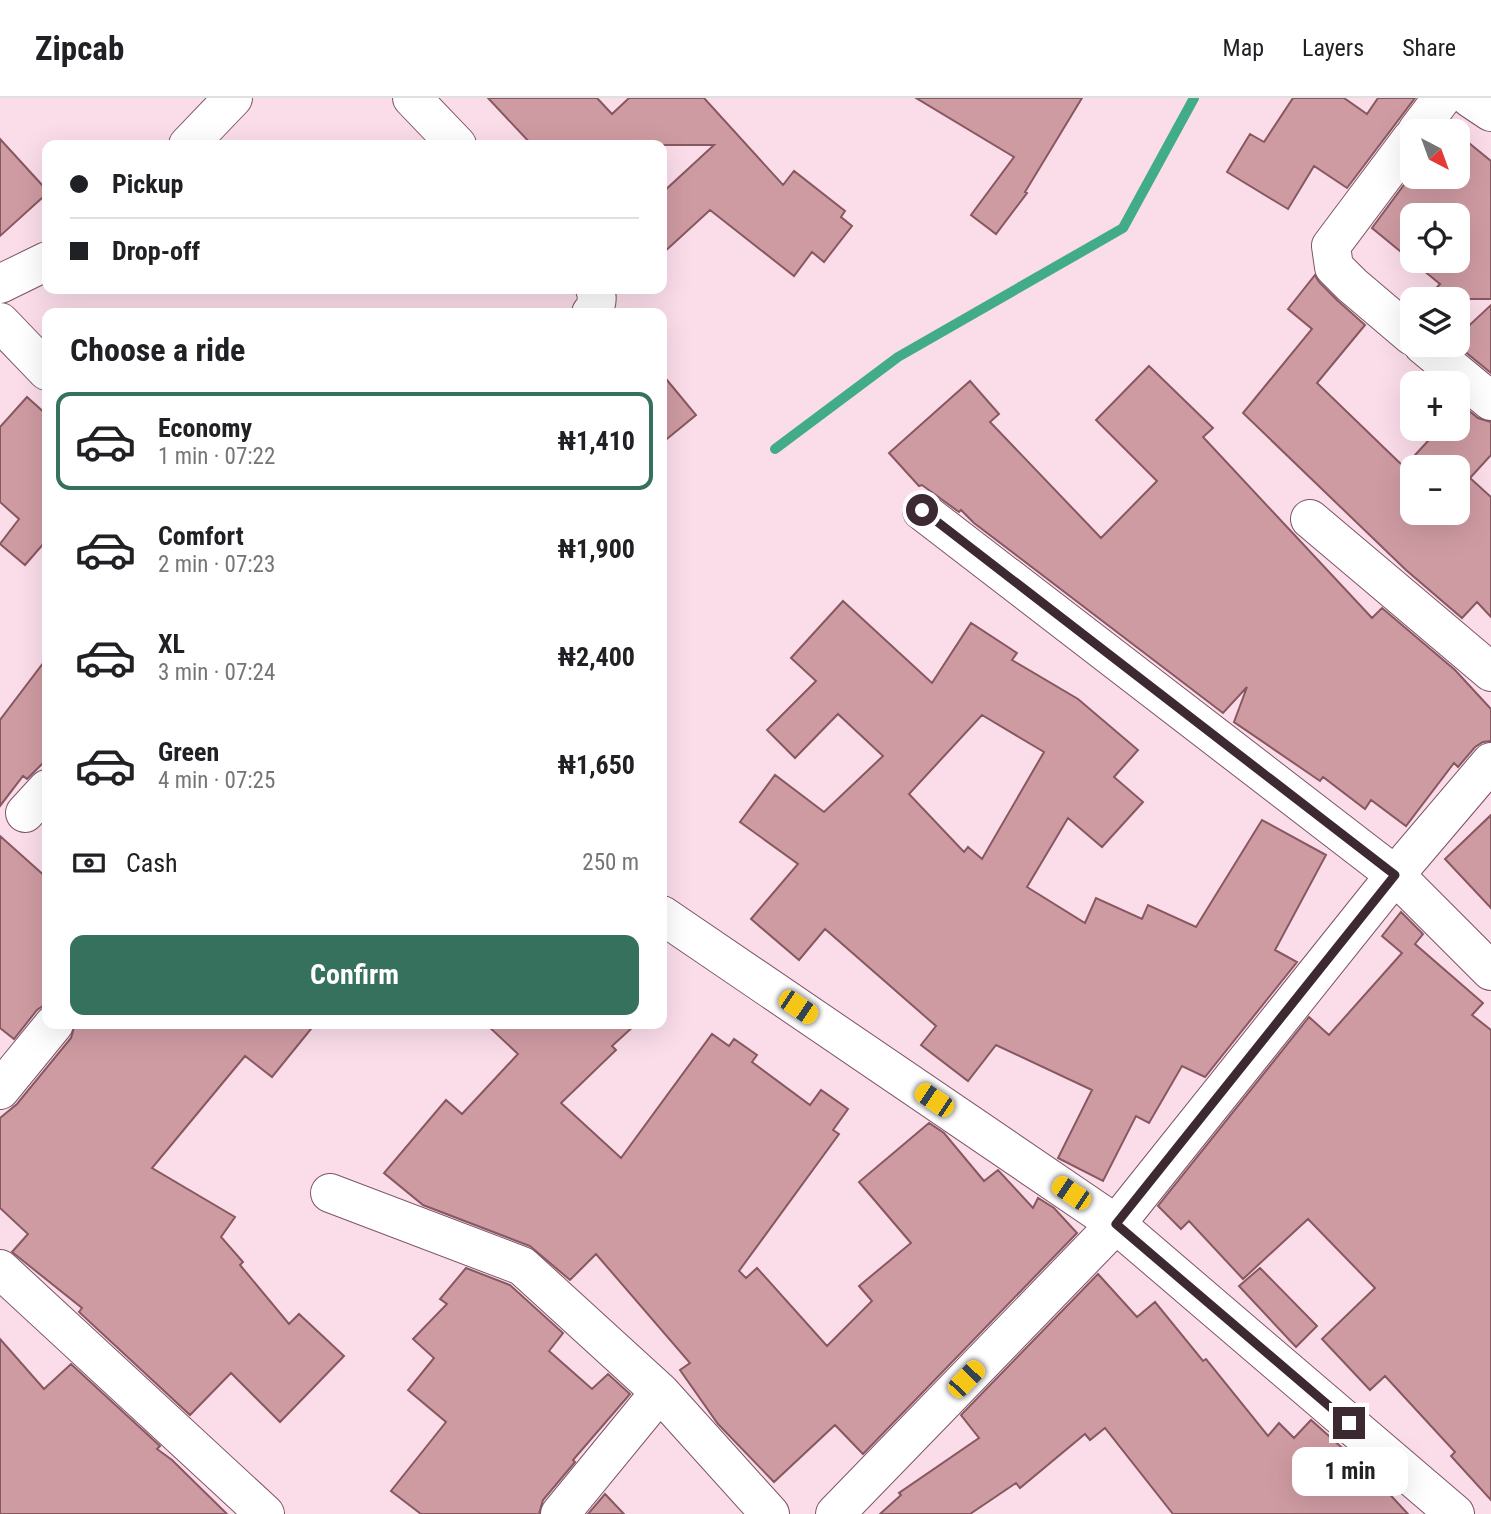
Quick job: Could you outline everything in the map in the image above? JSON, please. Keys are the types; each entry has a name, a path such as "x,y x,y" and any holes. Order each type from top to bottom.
{"street":[{"path":"193,140 233,98"},
{"path":"412,98 452,140"},
{"path":"1426,119 1442,98"},
{"path":"1471,98 1491,112"},
{"path":"1400,154 1331,246 1334,267 1400,326"},
{"path":"0,284 42,263"},
{"path":"0,322 42,367"},
{"path":"1438,357 1491,401"},
{"path":"922,510 1395,875 1491,971"},
{"path":"1310,519 1491,672"},
{"path":"835,1514 1116,1224 1395,875 1491,762"},
{"path":"667,918 1116,1224 1455,1514"},
{"path":"0,1090 50,1029"},
{"path":"330,1193 522,1266 660,1392 770,1514"},
{"path":"0,1269 265,1514"},
{"path":"560,1514 660,1392"}],"building":[{"path":"488,98 597,98 612,114 629,98 704,98 783,185 794,171 845,211 841,217 852,226 824,262 812,252 794,276 710,210 667,249 667,188 714,145 667,145 667,140 527,140"},
{"path":"916,98 1082,98 1025,192 1027,193 996,234 971,215 1014,157"},
{"path":"1293,98 1344,98 1367,114 1378,98 1415,98 1347,188 1314,166 1288,209 1227,172 1250,134 1264,142"},
{"path":"0,139 42,185 42,198 0,236"},
{"path":"1470,144 1491,161 1491,299 1470,299 1470,287 1437,287 1440,284 1427,273 1470,273 1470,203 1400,203 1400,251 1372,228 1401,189 1470,189"},
{"path":"1315,275 1337,300 1365,325 1317,383 1400,463 1400,525 1470,525 1470,478 1491,497 1491,617 1477,602 1462,618 1406,570 1243,413 1312,329 1288,309"},
{"path":"1491,305 1491,373 1470,356 1470,325"},
{"path":"1149,366 1213,428 1203,437 1372,618 1382,608 1455,670 1491,709 1491,741 1475,747 1458,767 1454,763 1406,826 1371,800 1365,809 1323,777 1320,781 1234,722 1247,687 1223,713 974,523 961,510 959,512 922,485 919,486 889,453 970,381 999,414 990,422 1101,538 1157,481 1096,420"},
{"path":"667,380 696,415 667,439"},
{"path":"27,397 42,410 42,545 25,565 0,544 19,519 0,502 0,427"},
{"path":"1470,412 1478,418 1491,422 1491,455 1470,478 1470,455 1415,455 1428,441 1470,441"},
{"path":"843,601 932,683 971,623 1017,653 1012,660 1078,699 1138,750 1114,777 1143,802 1102,847 1068,818 1027,887 1085,923 1096,898 1142,919 1148,905 1196,927 1262,820 1326,855 1275,950 1297,962 1205,1077 1182,1066 1149,1123 1136,1116 1103,1181 1058,1158 1092,1090 996,1045 968,1081 921,1045 936,1026 825,929 799,960 751,919 798,864 740,822 775,775 824,812 883,756 838,714 795,758 767,730 816,681 791,658","holes":["982,715 1044,752 982,859 968,847 964,852 909,794"]},
{"path":"42,665 42,764 27,779 23,776 0,806 0,720"},
{"path":"1491,815 1491,908 1445,859"},
{"path":"0,836 42,874 42,1006 14,1039 0,1028"},
{"path":"1401,912 1423,934 1415,944 1483,1003 1472,1015 1491,1030 1491,1500 1451,1456 1455,1452 1385,1376 1370,1390 1322,1339 1375,1288 1308,1219 1243,1279 1189,1221 1181,1229 1158,1206 1309,1017 1329,1035 1402,953 1382,936"},
{"path":"74,1029 311,1029 272,1077 245,1056 152,1168 235,1217 221,1237 243,1262 240,1265 289,1324 299,1314 344,1356 280,1422 231,1373 190,1415 79,1312 82,1308 12,1252 28,1234 0,1208 0,1118 17,1104 71,1038"},
{"path":"491,1029 631,1029 612,1046 616,1050 561,1103 621,1158 712,1034 729,1046 734,1039 757,1055 752,1062 810,1105 821,1090 848,1109 833,1130 839,1134 739,1271 746,1278 757,1268 827,1346 872,1301 859,1286 911,1243 859,1182 929,1123 944,1133 984,1181 998,1170 1033,1208 1038,1198 1054,1208 1077,1233 863,1454 835,1425 774,1482 718,1424 680,1370 690,1363 596,1254 570,1280 530,1246 423,1205 384,1173 446,1100 462,1114 518,1054"},
{"path":"466,1268 510,1285 563,1333 549,1351 592,1389 608,1374 630,1394 573,1460 575,1462 543,1500 539,1514 421,1514 391,1491 446,1422 408,1390 434,1358 413,1339 447,1304 440,1299"},
{"path":"1260,1268 1317,1326 1296,1347 1239,1286"},
{"path":"1098,1274 1137,1317 1155,1302 1203,1361 1206,1359 1268,1436 1279,1423 1294,1438 1311,1420 1369,1472 1408,1514 1173,1514 1105,1428 1090,1440 1085,1434 1020,1488 1016,1483 970,1514 880,1514 901,1495 899,1493 979,1438 961,1415"},
{"path":"0,1339 44,1389 71,1364 160,1446 157,1449 172,1460 227,1514 0,1514"},
{"path":"605,1494 624,1514 588,1514"}],"waterway":[{"path":"775,449 898,357 1123,228 1194,98"}],"route":[{"path":"922,510 1395,875 1116,1224 1349,1423"}]}
